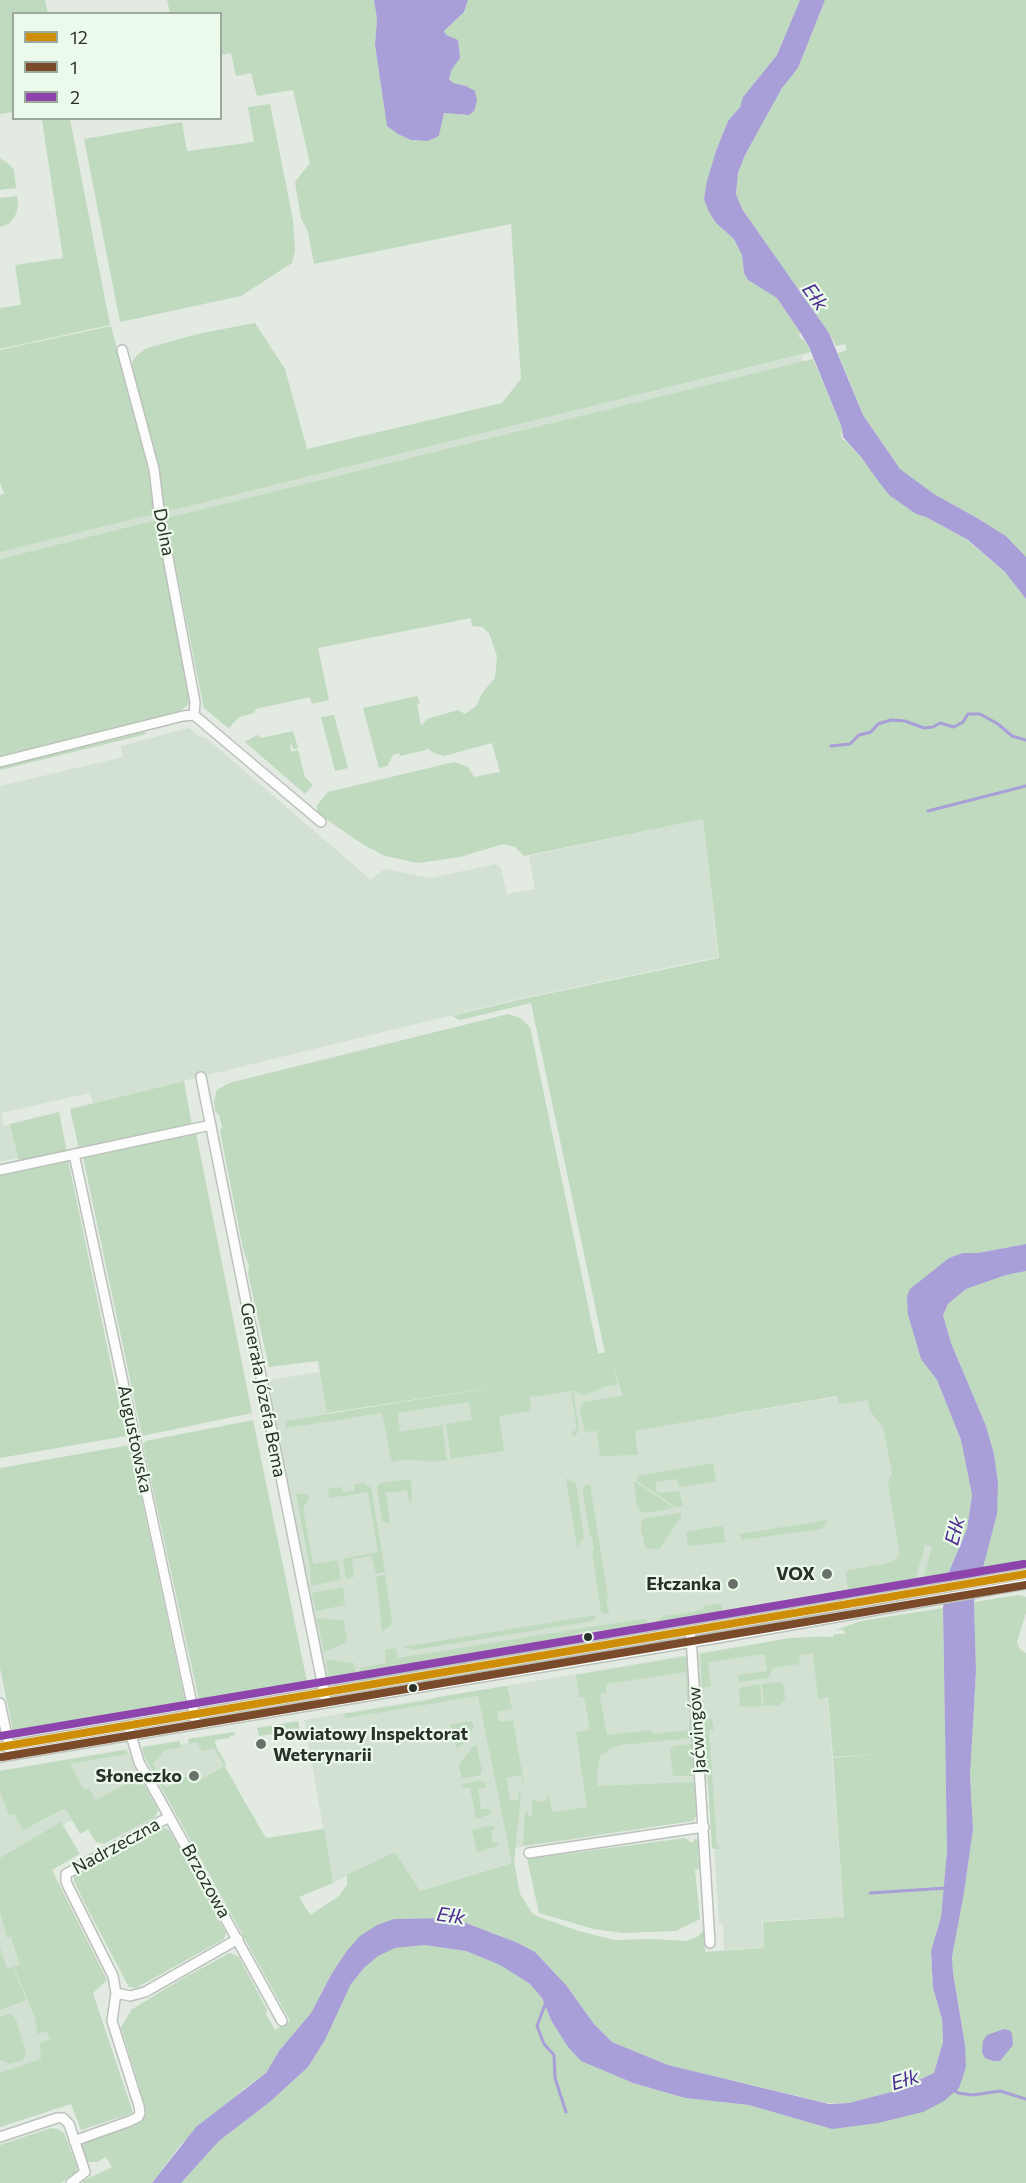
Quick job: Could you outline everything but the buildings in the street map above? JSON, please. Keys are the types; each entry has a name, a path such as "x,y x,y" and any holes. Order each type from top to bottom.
{"street":[{"name":"Dolna","path":"122,350 154,470 160,516 195,702 194,715"},
{"path":"0,762 194,715 321,822"},
{"name":"Generała Józefa Bema","path":"201,1077 325,1698"},
{"path":"0,1170 211,1125"},
{"name":"Augustowska","path":"74,1154 196,1720"},
{"path":"989,1586 1026,1574"},
{"path":"0,1757 6,1750 196,1720 931,1595 989,1586 1026,1584"},
{"name":"Jaćwingów","path":"691,1637 710,1943"},
{"path":"0,1703 6,1750"},
{"name":"Brzozowa","path":"129,1731 139,1762 282,2021"},
{"name":"Nadrzeczna","path":"75,2141 130,2121 138,2117 140,2113 112,2021 116,1993 111,1968 65,1878 69,1871 169,1817"},
{"path":"529,1853 704,1827"},
{"name":"Brzozowa","path":"116,1993 130,1996 145,1992 238,1939"},
{"path":"0,2137 63,2118 69,2124 86,2172 71,2183"}],"shaded area":[{"path":"374,0 468,0 464,12 444,31 446,35 458,40 460,58 452,69 449,79 453,83 475,91 477,101 474,111 469,115 444,113 439,136 428,141 411,140 387,126 375,45 377,19"},
{"path":"800,0 825,0 798,68 782,88 745,155 738,173 736,194 742,209 829,333 863,415 900,469 934,494 1006,536 1026,557 1026,599 1005,572 968,540 916,514 889,495 843,437 842,428 809,347 800,332 777,298 748,280 744,273 742,255 734,239 716,223 708,210 704,199 707,181 728,121 740,107 743,97 777,55"},
{"path":"801,355 803,362 166,518 165,512"},
{"path":"155,514 156,520 0,559 0,552"},
{"path":"189,728 199,737 205,737 377,885 371,879 385,869 431,878 496,864 501,868 507,894 535,889 529,856 703,819 718,957 518,999 93,1103 90,1093 1,1113 4,1126 10,1124 18,1158 0,1162 0,786 123,757 121,746"},
{"path":"1026,1244 1026,1271 1006,1275 966,1289 948,1304 943,1315 951,1343 986,1426 994,1454 998,1484 997,1514 974,1602 976,1672 970,1775 973,1829 952,1957 965,2045 966,2067 959,2088 944,2101 923,2112 878,2123 832,2129 749,2105 685,2098 633,2083 581,2061 568,2047 552,2022 542,1998 530,1984 500,1965 466,1951 425,1945 395,1948 378,1956 351,1984 325,2040 308,2067 271,2101 219,2141 181,2183 152,2183 196,2127 266,2073 279,2051 311,2013 331,1975 360,1936 377,1925 394,1919 444,1918 466,1923 535,1952 566,1985 594,2024 612,2042 668,2065 829,2104 849,2103 895,2091 934,2073 943,2042 942,2019 933,1988 931,1951 941,1917 947,1851 943,1608 946,1579 967,1529 972,1495 961,1440 937,1380 921,1359 908,1315 907,1296 910,1289 949,1258 963,1253 978,1253"},
{"path":"611,1351 629,1432 896,1387 943,1464 932,1585 337,1686 328,1682 267,1385 269,1380 320,1372 327,1414 599,1371 595,1354"},
{"path":"823,1636 844,1917 762,1921 764,1948 724,1950 723,1924 719,1924 710,1784 692,1786 596,1836 512,1848 515,1862 420,1891 395,1852 333,1883 304,1720 790,1638"},
{"name":"Słoneczko","path":"210,1739 237,1787 179,1818 151,1764 165,1747"},
{"path":"127,1749 143,1782 0,1859 0,1771"},
{"path":"0,1888 57,2059 0,2077"},
{"path":"1004,2029 1012,2033 1013,2045 1000,2061 985,2058 982,2052 983,2041 987,2035"}],"green space":[{"path":"0,0 45,0 48,12 12,12 12,112 0,114"},
{"path":"167,0 374,0 377,19 375,45 387,126 411,140 428,141 439,136 444,113 469,115 466,86 453,83 449,79 452,69 444,31 464,12 468,0 800,0 777,55 743,97 740,107 728,121 716,151 704,199 716,223 734,239 742,255 744,272 748,280 777,298 800,332 799,337 804,340 811,352 165,512 154,448 132,362 147,348 202,333 255,323 285,369 307,449 502,403 521,379 511,224 314,264 308,232 301,218 295,182 310,163 293,90 257,96 251,73 236,76 231,53 222,55 222,12 170,12"},
{"path":"825,0 1026,0 1026,557 1006,536 934,494 900,469 863,415 838,353 847,350 845,344 836,346 742,209 736,194 738,173 745,155 782,88 798,68"},
{"path":"270,104 293,220 295,251 292,263 241,296 120,322 84,139 182,122 187,151 254,142 248,107"},
{"path":"42,120 70,120 110,325 0,349 0,308 21,305 15,265 63,258"},
{"path":"0,158 14,170 16,188 0,190"},
{"path":"17,196 18,207 15,216 10,223 0,227 0,198"},
{"path":"111,326 146,459 155,514 0,552 0,495 4,493 0,483 0,350"},
{"path":"813,359 842,428 842,439 861,457 889,495 916,514 926,517 967,540 1005,572 1026,599 1026,1244 978,1253 963,1253 908,1315 921,1359 937,1380 961,1440 972,1495 967,1529 946,1579 922,1583 932,1547 925,1545 914,1584 851,1593 848,1590 846,1571 892,1562 900,1555 888,1483 892,1473 883,1427 870,1411 868,1400 839,1404 837,1396 635,1431 638,1455 600,1456 597,1431 585,1432 580,1412 584,1402 622,1396 613,1361 618,1385 607,1386 585,1395 573,1391 579,1429 576,1435 573,1436 572,1432 577,1430 571,1391 530,1397 531,1411 499,1416 503,1451 451,1459 446,1424 472,1420 469,1402 397,1413 400,1432 442,1425 447,1460 431,1462 407,1459 392,1462 382,1413 286,1428 285,1421 514,1384 327,1413 318,1361 269,1367 248,1274 249,1265 243,1249 220,1131 222,1127 219,1115 215,1111 214,1101 217,1090 229,1083 508,1014 520,1018 530,1027 598,1353 605,1353 531,1003 460,1020 452,1016 719,958 703,819 524,856 515,847 503,844 460,857 418,863 385,856 364,845 317,813 317,805 328,792 454,762 468,767 474,777 500,772 492,743 444,756 427,748 400,756 399,753 393,755 387,766 379,768 363,708 417,696 420,703 417,704 421,726 427,719 458,710 465,714 476,706 483,692 495,678 497,656 489,633 482,627 472,626 471,618 318,648 329,700 312,704 310,697 256,709 254,713 239,717 229,728 204,708 166,518"},
{"path":"156,520 190,694 188,705 180,711 0,756 0,559"},
{"path":"334,715 348,768 335,771 321,717"},
{"path":"293,731 298,748 293,749 290,745 291,752 298,750 305,777 313,785 305,794 245,742 257,735 261,738"},
{"path":"144,732 147,734 0,770 0,767"},
{"path":"184,1081 192,1125 79,1149 70,1109"},
{"path":"59,1112 67,1152 19,1162 10,1124"},
{"path":"196,1133 252,1413 142,1436 83,1157"},
{"path":"68,1160 126,1436 0,1458 0,1175"},
{"path":"1026,1271 1026,1561 1015,1567 980,1573 997,1514 994,1454 986,1426 951,1343 943,1315 948,1304 966,1289 1006,1275"},
{"path":"253,1420 307,1682 199,1700 143,1444 146,1441"},
{"path":"130,1445 185,1701 13,1731 0,1668 0,1468"},
{"path":"713,1463 716,1481 679,1487 677,1479 655,1482 657,1493 679,1491 683,1506 676,1507 636,1480 643,1475"},
{"path":"566,1478 576,1484 584,1537 577,1547"},
{"path":"411,1480 412,1501 409,1501 407,1490 386,1493 390,1523 382,1522 377,1486 380,1483"},
{"path":"634,1482 674,1508 641,1512 637,1506"},
{"path":"364,1483 371,1488 385,1572 376,1574 372,1556 352,1559 354,1577 346,1579 343,1559 378,1552 368,1492 330,1498 328,1489 342,1487 343,1492 354,1491 355,1484"},
{"path":"590,1484 609,1615 601,1612 592,1536 590,1536 583,1492 584,1486"},
{"path":"296,1494 307,1494 309,1498 303,1508 313,1564 337,1560 341,1580 311,1586 310,1567"},
{"path":"681,1513 681,1517 659,1549 645,1547 641,1528 642,1520"},
{"path":"828,1520 822,1529 742,1540 739,1534"},
{"path":"723,1525 726,1542 688,1546 686,1532"},
{"path":"385,1575 392,1621 390,1626 382,1631 376,1576"},
{"path":"343,1587 345,1605 316,1611 312,1593"},
{"path":"1018,1595 1026,1597 1026,1613 1017,1642 1020,1649 1026,1653 1026,2183 181,2183 219,2141 271,2101 308,2067 325,2040 351,1984 379,1955 395,1948 425,1945 466,1951 500,1965 530,1984 542,1998 552,2022 568,2047 581,2061 633,2083 685,2098 749,2105 832,2129 966,2067 952,1957 973,1829 970,1775 976,1672 974,1602"},
{"path":"721,1603 722,1613 656,1623 655,1621 664,1616 703,1610 703,1606"},
{"path":"943,1608 947,1850 941,1917 931,1951 933,1988 942,2019 943,2042 934,2073 895,2091 849,2103 827,2103 668,2065 612,2042 594,2024 566,1985 535,1952 466,1923 444,1918 394,1919 331,1975 311,2013 279,2051 266,2073 245,2088 181,2144 152,2183 83,2183 112,2167 106,2157 97,2162 86,2162 81,2144 140,2123 145,2114 137,2089 140,2088 121,2028 131,2010 230,1953 239,1957 275,2030 290,2021 144,1756 142,1747 180,1741 181,1747 165,1750 153,1764 166,1788 192,1774 197,1782 224,1766 266,1838 324,1829 333,1883 299,1897 310,1915 339,1896 347,1885 347,1875 395,1852 420,1891 512,1863 478,1696 347,1718 343,1714 507,1686 512,1709 497,1712 499,1722 513,1720 524,1784 521,1775 506,1778 510,1801 519,1799 518,1794 521,1792 514,1862 520,1894 532,1913 579,1931 614,1940 687,1941 697,1937 704,1930 705,1952 764,1948 763,1922 844,1917 833,1758 874,1754 833,1757 828,1697 818,1699 813,1653 800,1655 799,1664 773,1668 768,1678 739,1682 738,1675 767,1671 765,1654 708,1662 711,1686 702,1688 700,1654 790,1638 833,1637 834,1634 845,1634 844,1630 836,1630 861,1621"},
{"path":"597,1615 594,1620 588,1622 413,1650 403,1647"},
{"path":"317,1619 344,1621 347,1642 324,1652"},
{"path":"646,1619 647,1625 579,1632 566,1638 361,1672 360,1668 386,1663 385,1650 396,1648 398,1658"},
{"path":"557,1645 558,1648 360,1681 362,1678"},
{"path":"688,1656 690,1710 688,1710 686,1672 606,1684 606,1693 601,1693 600,1698 607,1735 652,1730 653,1734 689,1730 689,1721 692,1723 692,1738 621,1745 612,1748 600,1756 597,1773 598,1786 695,1782 698,1805 696,1805 696,1816 693,1821 523,1846 525,1812 528,1812 528,1816 532,1816 532,1800 546,1801 546,1797 549,1797 552,1812 587,1807 576,1732 590,1730 584,1697 579,1697 576,1675"},
{"path":"326,1661 354,1663 356,1674 329,1679"},
{"path":"775,1682 784,1686 785,1700 779,1705 764,1706 762,1684"},
{"path":"760,1684 762,1706 740,1707 739,1688"},
{"path":"712,1719 714,1730 709,1730 717,1847 721,1849 712,1848 704,1720"},
{"path":"298,1721 302,1741 300,1742 298,1730 259,1736 257,1728"},
{"path":"472,1721 474,1727 460,1747 456,1748 450,1725"},
{"path":"235,1732 235,1735 230,1738 215,1740 226,1764 224,1766 214,1748 202,1751 197,1742 189,1744 188,1739"},
{"path":"691,1744 694,1747 696,1772 692,1776 673,1776 670,1749 674,1746"},
{"path":"474,1745 477,1747 482,1772 478,1776 462,1778 459,1765"},
{"path":"125,1750 127,1754 70,1764 84,1790 89,1788 96,1800 140,1777 158,1810 155,1817 104,1844 96,1842 88,1829 80,1834 67,1811 63,1809 23,1830 14,1814 9,1815 0,1791 0,1771"},
{"path":"480,1780 485,1783 486,1787 478,1789 481,1809 490,1809 491,1814 476,1819 470,1787 463,1788 462,1785"},
{"path":"61,1822 80,1854 52,1870 107,1980 93,1993 133,2113 81,2130 71,2104 0,2127 0,2073 41,2059 40,2043 50,2039 47,2031 38,2034 34,2015 14,1967 20,1964 11,1937 7,1938 0,1912 0,1858"},
{"path":"489,1826 495,1829 491,1831 493,1843 498,1842 497,1846 477,1852 472,1830"},
{"path":"164,1828 169,1830 226,1933 224,1939 136,1988 129,1987 85,1904 74,1881 74,1876"},
{"path":"685,1838 692,1843 696,1838 698,1841 699,1869 695,1870 700,1919 676,1931 622,1933 594,1929 539,1913 527,1859"},
{"path":"0,1948 7,1969 13,1967 26,2000 0,2010"},
{"path":"9,2014 16,2020 26,2052 23,2060 10,2064 0,2060 0,2017"},
{"path":"51,2128 64,2133 77,2167 76,2172 61,2183 0,2183 0,2145"}],"waterway":[{"path":"831,746 850,744 859,735 871,732 878,724 891,720 905,721 924,728 940,723 954,727 963,722 968,714 980,714 998,724 1012,736 1026,740"},
{"path":"928,811 1026,786"},
{"path":"870,1893 946,1888"},
{"path":"546,2002 537,2026 544,2044 554,2055 555,2078 566,2112"},
{"path":"953,2089 958,2093 973,2095 1000,2091 1026,2099"}],"transit line":[{"name":"2","path":"0,1736 1024,1564"},
{"name":"12","path":"0,1747 1026,1574"},
{"name":"1","path":"2,1757 1026,1585"}],"place":[{"name":"VOX","path":"827,1574"},
{"name":"Ełczanka","path":"733,1584"},
{"name":"Powiatowy Inspektorat Weterynarii","path":"261,1744"},
{"name":"Słoneczko","path":"194,1776"}],"water label":[{"name":"Ełk","path":"815,297"},
{"name":"Ełk","path":"955,1531"},
{"name":"Ełk","path":"451,1916"},
{"name":"Ełk","path":"905,2080"}]}
